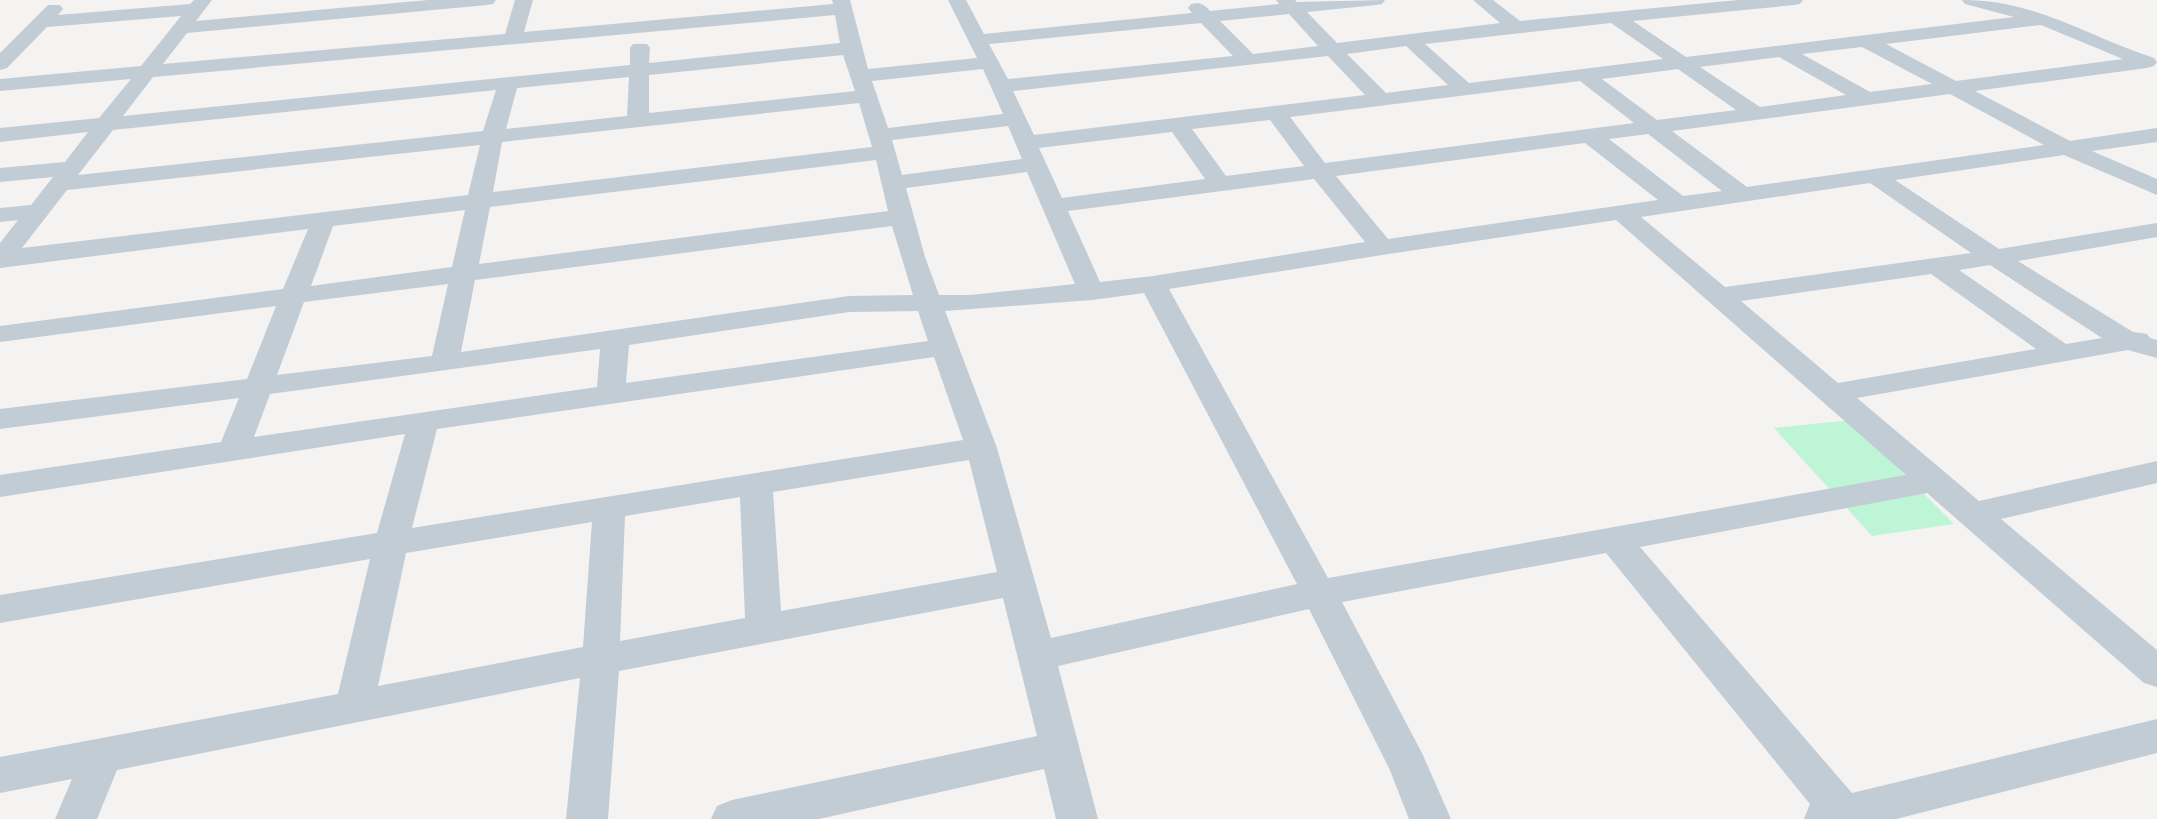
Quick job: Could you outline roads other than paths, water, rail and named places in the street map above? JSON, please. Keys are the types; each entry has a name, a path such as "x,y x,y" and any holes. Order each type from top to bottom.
{"street":[{"path":"0,64 63,0"},
{"path":"181,28 487,0"},
{"path":"513,38 524,0"},
{"path":"957,0 1001,86 1092,292"},
{"path":"1188,0 1208,17 1248,60"},
{"path":"977,39 1208,17 1289,4 1376,0"},
{"path":"1482,0 1516,27"},
{"path":"1001,86 1334,51 1516,27 1616,18 1687,5 1794,0"},
{"path":"1971,0 2043,19 2152,64"},
{"path":"41,22 200,4"},
{"path":"1,259 200,4"},
{"path":"0,85 684,23 842,4 850,48 883,144 901,218 943,347 981,448 1037,656 1077,819"},
{"path":"1289,4 1378,98"},
{"path":"405,78 434,5"},
{"path":"1616,18 1755,113"},
{"path":"1025,143 1378,98 2043,19"},
{"path":"684,23 686,64"},
{"path":"638,121 640,27"},
{"path":"0,41 25,39"},
{"path":"1864,40 2069,149 2157,188"},
{"path":"1412,41 1463,88"},
{"path":"0,135 282,106 405,78 509,82 850,48"},
{"path":"1781,50 1868,99"},
{"path":"282,106 309,57"},
{"path":"0,175 65,176 492,138 638,121 863,86 988,63"},
{"path":"1053,206 1755,113 2152,64"},
{"path":"1584,75 1742,195"},
{"path":"445,363 492,138 509,82"},
{"path":"1274,111 1318,170 1382,247"},
{"path":"1,259 479,199 883,144 1014,119"},
{"path":"1177,123 1219,183"},
{"path":"1589,135 1679,205"},
{"path":"0,419 445,363 849,304 970,303 1153,284 1382,247 1623,214 1873,175 2157,135"},
{"path":"892,183 1035,165"},
{"path":"1873,175 1994,257 2127,341 2157,349"},
{"path":"0,215 38,211"},
{"path":"1623,214 1934,481 2153,664"},
{"path":"233,451 324,218"},
{"path":"0,333 901,218"},
{"path":"1720,296 1994,257 2157,230"},
{"path":"1935,265 2060,353"},
{"path":"1153,284 1319,593 1408,765 1430,819"},
{"path":"1832,393 2157,336"},
{"path":"611,394 615,339"},
{"path":"0,486 424,421 943,347"},
{"path":"354,706 391,544 424,421"},
{"path":"0,609 609,507 981,448"},
{"path":"1973,514 2157,472"},
{"path":"1037,656 1319,593 1934,481"},
{"path":"756,484 764,629"},
{"path":"586,819 601,659 609,507"},
{"path":"1614,539 1832,816 2157,736"},
{"path":"0,775 601,659 1016,582"},
{"path":"732,819 1059,749"},
{"path":"76,819 102,756"}]}
